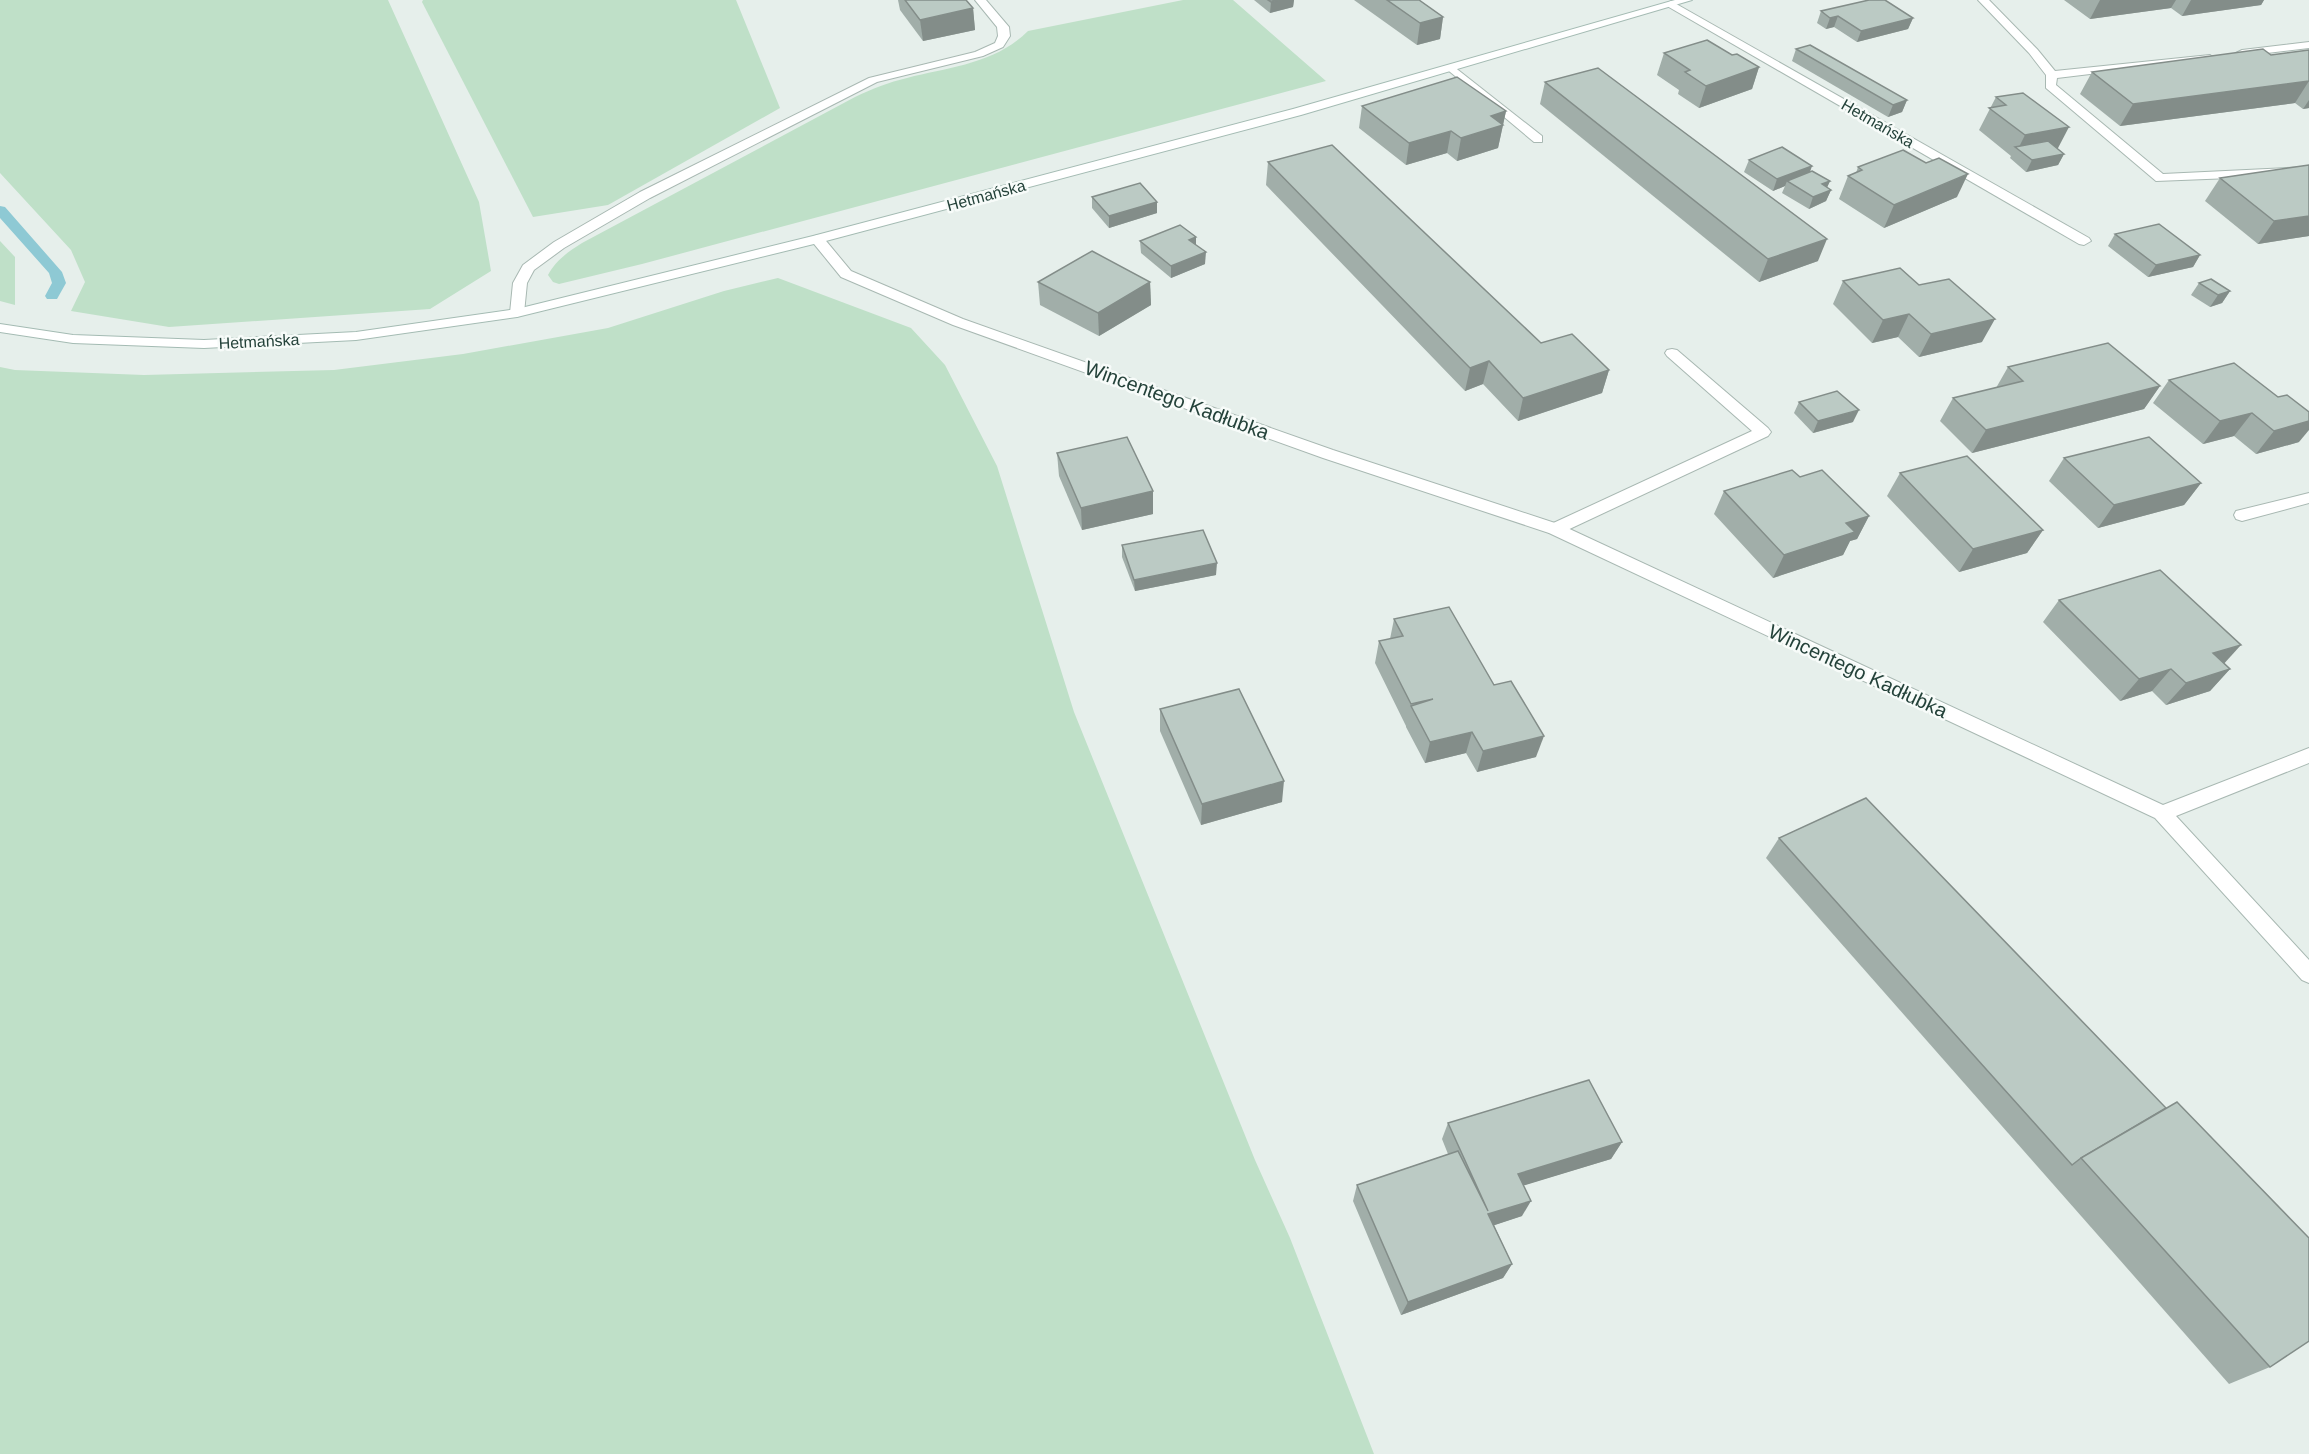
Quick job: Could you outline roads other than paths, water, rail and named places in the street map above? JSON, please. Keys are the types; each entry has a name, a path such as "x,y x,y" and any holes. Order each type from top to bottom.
{"street":[{"path":"517,313 520,284 528,268 559,245 645,195 873,80 980,54 999,45 1004,36 1003,27 980,0"},
{"name":"Hetmańska","path":"0,328 73,339 204,344 356,336 517,313 817,239 1297,112 1454,69 1687,0"},
{"path":"1983,0 2033,51 2052,75 2050,86 2104,134 2160,178 2309,171"},
{"name":"Hetmańska","path":"1671,4 2084,241"},
{"path":"2052,75 2309,45"},
{"path":"1454,69 1538,139"},
{"name":"Wincentego Kadłubka","path":"817,239 846,274 958,322 1328,454 1555,529 2162,813 2309,974"},
{"path":"1555,529 1763,432 1672,353"},
{"path":"2242,515 2309,498"},
{"path":"2162,813 2309,755"}],"waterway":[{"path":"0,210 55,272 59,283 52,296"}]}
